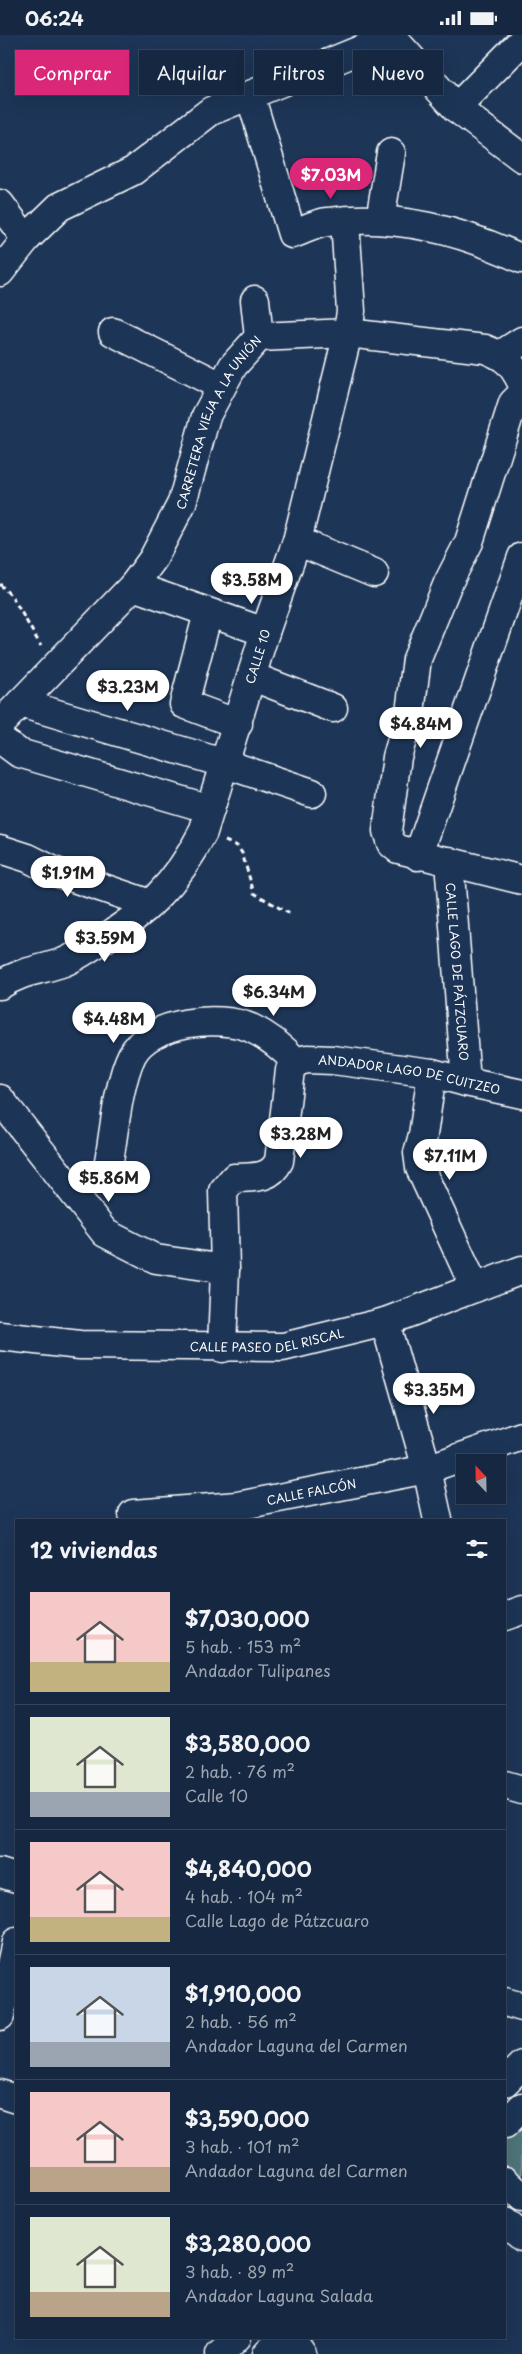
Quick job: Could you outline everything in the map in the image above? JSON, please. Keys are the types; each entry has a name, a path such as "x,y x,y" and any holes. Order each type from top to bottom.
{"street":[{"path":"0,271 26,239 59,207 133,171 211,111 391,36 456,108 522,158"},
{"path":"456,108 522,41"},
{"path":"250,95 292,234 326,222 380,220 412,224 449,232 497,247 522,259"},
{"path":"380,220 391,153"},
{"path":"0,204 26,239"},
{"name":"CALLE 10","path":"0,985 15,975 65,962 111,935 171,885 189,860 207,821 223,763 238,724 265,632 296,541 348,333 351,311 346,221"},
{"path":"255,300 259,337"},
{"path":"114,332 221,386"},
{"name":"CARRETERA VIEJA A LA UNIÓN","path":"0,724 133,586 153,559 182,503 206,416 233,366 259,337 348,333 485,349 511,348 515,370 522,383"},
{"path":"522,394 513,403 469,541 448,583 417,659 410,712 397,757 388,831 391,843 398,849 418,856 449,861 522,880"},
{"path":"296,541 374,573"},
{"path":"418,856 522,557"},
{"path":"133,586 265,632"},
{"path":"208,613 184,704 238,724"},
{"path":"253,677 333,708"},
{"path":"20,703 223,763 312,793"},
{"path":"0,739 19,753 207,821"},
{"path":"0,849 150,904"},
{"name":"CALLE LAGO DE PÁTZCUARO","path":"449,861 466,1083"},
{"path":"108,1167 125,1073 133,1053 158,1031 185,1023 223,1020 250,1027 281,1046 296,1062 290,1070 279,1161 275,1170 266,1176 234,1179 223,1191 222,1348"},
{"name":"ANDADOR LAGO DE CUITZEO","path":"296,1062 307,1059 333,1059 432,1073 466,1083 522,1094"},
{"path":"432,1073 423,1135 418,1153 420,1168 475,1288"},
{"path":"0,1099 105,1233 156,1259 224,1269"},
{"name":"CALLE PASEO DEL RISCAL","path":"0,1336 80,1345 222,1348 282,1347 385,1322 522,1270"},
{"path":"385,1322 427,1469 438,1519"},
{"name":"CALLE FALCÓN","path":"133,1514 208,1514 238,1505 427,1469 522,1436"},
{"path":"506,1615 522,1611"},
{"path":"506,1785 522,1790"},
{"path":"0,1873 15,1878"},
{"path":"0,2016 15,1947"},
{"path":"506,2002 522,2007"},
{"path":"506,2081 522,2065"},
{"path":"0,2094 15,2099"},
{"path":"506,2123 522,2107"},
{"path":"506,2182 522,2197"},
{"path":"506,2223 522,2237"},
{"path":"506,2250 522,2252"},
{"path":"220,2354 235,2339"},
{"path":"267,2354 282,2339"},
{"path":"291,2339 302,2354"}],"path":[{"path":"0,584 13,598 39,644 58,665"},
{"path":"207,821 242,853 254,893 290,914"}],"green space":[{"path":"522,2120 522,2186 506,2171 506,2135"}]}
